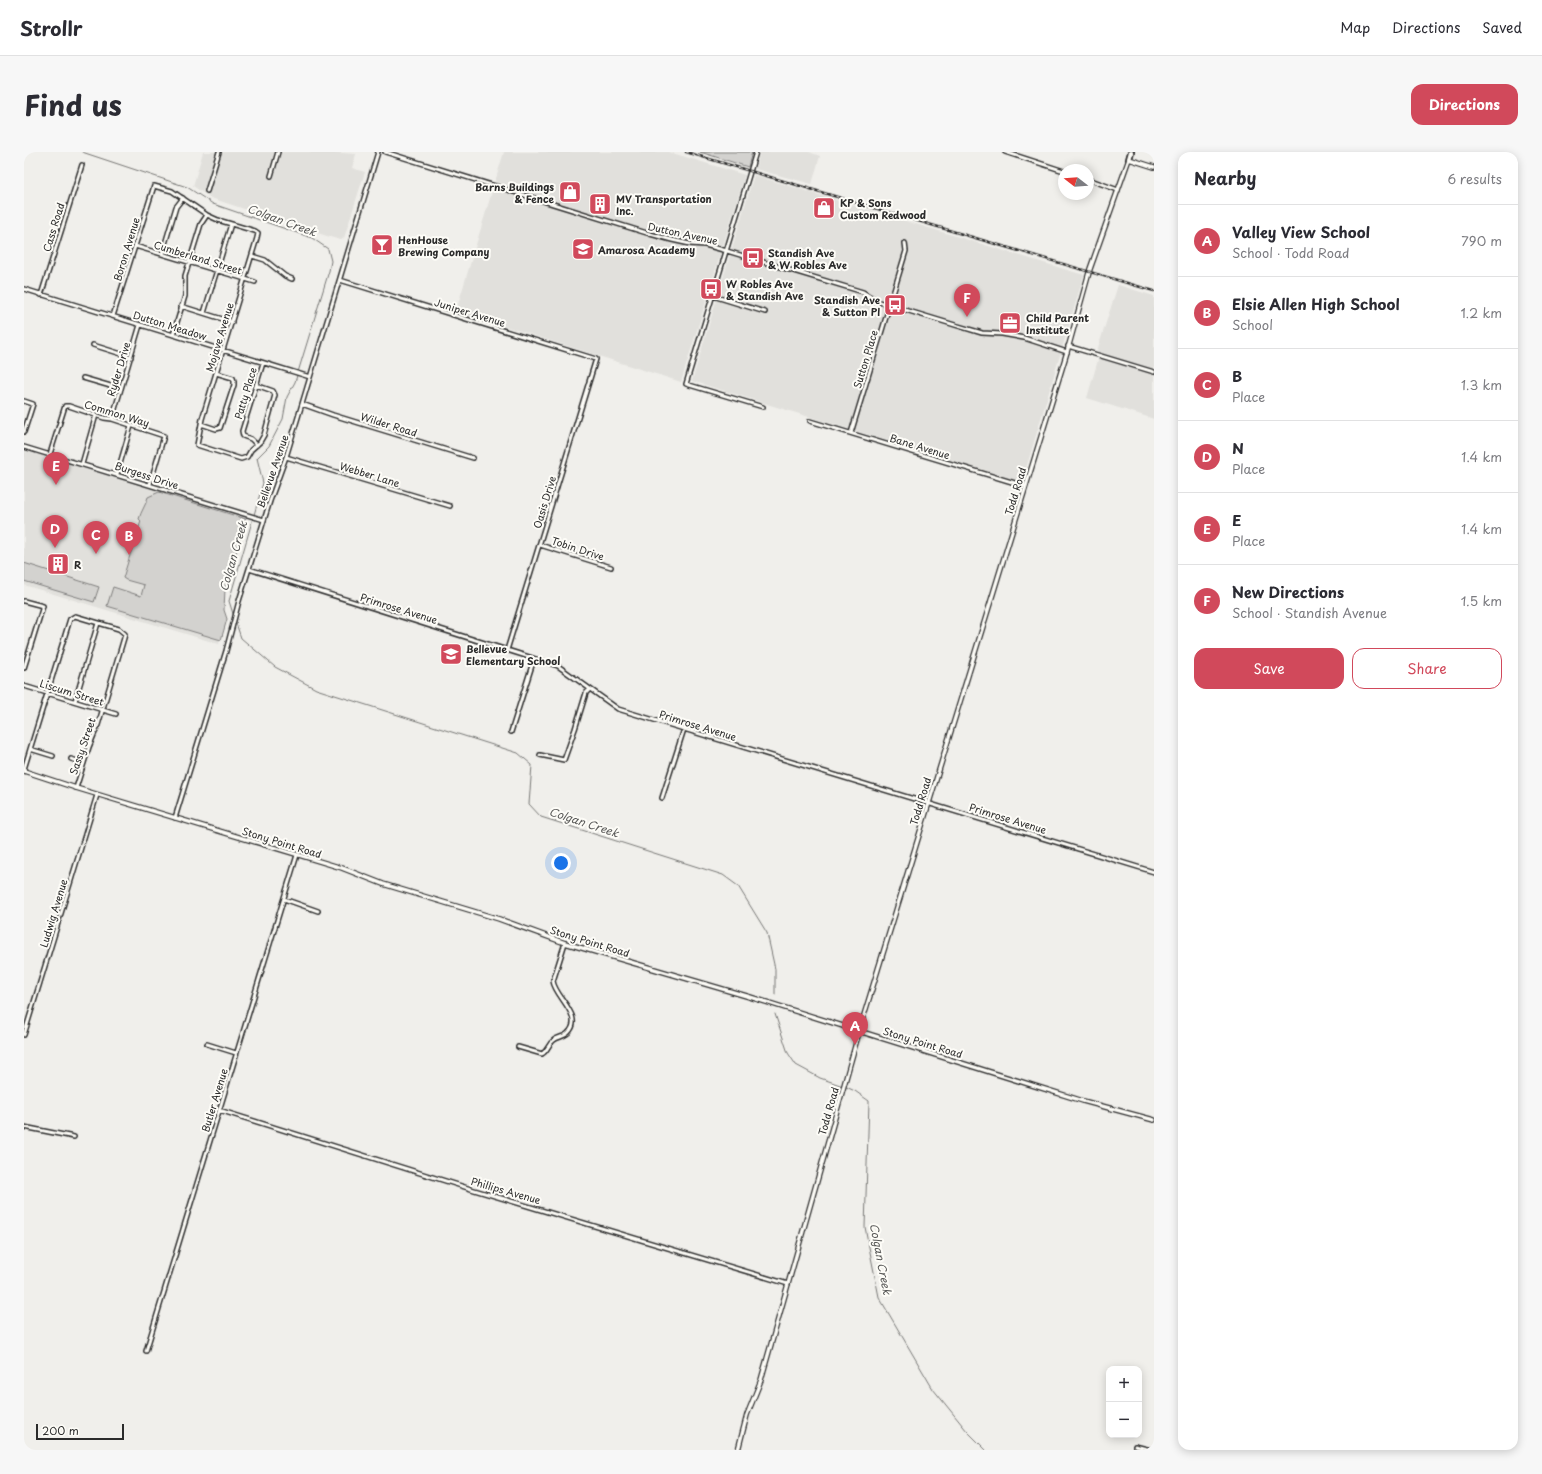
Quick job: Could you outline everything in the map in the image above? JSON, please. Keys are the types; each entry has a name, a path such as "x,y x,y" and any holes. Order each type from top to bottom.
{"highway":[{"path":"1129,159 1131,152"}],"main road":[{"path":"1129,159 1154,167"},
{"name":"Todd Road","path":"738,1450 746,1415 761,1380 859,1031 928,802 1067,352 1090,269 1129,159"},
{"name":"Stony Point Road","path":"24,770 98,795 342,868 388,886 499,919 565,943 744,995 1094,1104 1154,1120"}],"street":[{"path":"207,191 219,152"},
{"path":"270,176 278,152"},
{"name":"Bellevue Avenue","path":"176,818 236,611 264,520 286,457 378,152"},
{"name":"Dutton Avenue","path":"385,152 650,234 690,244 705,245 863,292 879,302 982,333 1002,334 1024,338 1067,352"},
{"path":"756,152 686,384 762,407"},
{"path":"1005,152 1058,169"},
{"name":"Cass Road","path":"41,294 82,165"},
{"path":"1094,182 1118,190"},
{"name":"Boron Avenue","path":"113,316 154,186 172,191 183,198"},
{"path":"162,254 176,207 183,198 207,215 231,224 204,313"},
{"path":"173,335 185,296 185,276 201,224 207,215"},
{"name":"Mojave Avenue","path":"231,224 258,233 216,373 197,445 243,459 247,457 256,444"},
{"name":"Sutton Place","path":"851,433 906,251 905,243"},
{"name":"Cumberland Street","path":"135,246 255,282"},
{"path":"252,256 265,260 285,276 292,279"},
{"name":"Juniper Avenue","path":"340,280 596,359"},
{"name":"Dutton Meadow","path":"24,289 310,377"},
{"path":"713,296 765,312"},
{"path":"181,306 232,322"},
{"name":"Ryder Drive","path":"112,419 140,325"},
{"path":"93,345 131,357"},
{"path":"1068,346 1154,372"},
{"name":"Oasis Drive","path":"507,650 596,359"},
{"name":"Patty Place","path":"256,444 251,439 243,436 242,431 263,363"},
{"path":"202,424 216,429 220,428 234,385 233,378 216,373"},
{"path":"83,378 121,389"},
{"path":"256,386 273,391 275,395 264,435 256,444"},
{"path":"24,401 33,404 24,432"},
{"name":"Wilder Road","path":"302,404 473,458"},
{"name":"Common Way","path":"50,454 65,406 69,406 164,436 150,484"},
{"path":"82,464 96,415"},
{"name":"Bane Avenue","path":"810,421 1025,486"},
{"path":"117,474 132,426"},
{"name":"Burgess Drive","path":"24,447 150,484 264,520"},
{"name":"Webber Lane","path":"286,457 450,506"},
{"name":"Tobin Drive","path":"540,545 611,567"},
{"name":"Primrose Avenue","path":"249,569 558,666 618,709 928,802 1154,872"},
{"path":"24,600 43,606 26,655 24,668"},
{"path":"24,770 70,619 75,616 98,623 75,701"},
{"name":"Sassy Street","path":"76,788 125,634 119,629 98,623"},
{"path":"512,732 534,659"},
{"name":"Liscum Street","path":"24,686 116,714"},
{"path":"540,755 564,760 586,693 590,689"},
{"path":"662,798 684,729"},
{"path":"30,749 53,756"},
{"path":"71,759 84,762"},
{"name":"Ludwig Avenue","path":"24,1035 98,795"},
{"name":"Butler Avenue","path":"146,1351 297,855"},
{"path":"284,899 318,911"},
{"path":"518,1048 542,1054 554,1040 563,1036 570,1030 573,1020 572,1014 558,993 553,981 565,943"},
{"path":"207,1044 236,1053"},
{"name":"Phillips Avenue","path":"219,1110 471,1189 788,1284"},
{"path":"24,1127 74,1137"},
{"path":"1135,1446 1151,1450"}],"shaded area":[{"path":"203,152 329,152 356,154 352,168 365,172 344,238 341,240 330,237 211,198 193,186"},
{"path":"504,152 669,152 745,175 681,382 456,311"},
{"path":"700,152 752,152 748,167"},
{"path":"760,152 809,152 820,156 812,184 755,169"},
{"path":"754,175 1084,275 1022,482 692,381"},
{"path":"1118,285 1154,296 1154,419 1087,398 1100,353 1097,351"},
{"path":"24,451 32,452 246,517 225,589 224,610 227,619 219,644 24,585"},
{"path":"159,492 246,519 225,589 224,610 227,619 221,640 107,606 113,587 141,596 144,585 123,578 135,539 133,537 136,537 141,521 139,519 141,513 148,497"},
{"path":"24,563 99,587 94,602 24,581"}],"waterway":[{"name":"Colgan Creek","path":"82,152 187,187 213,204 312,238 328,249 331,261 329,271 295,382 287,397 283,419 269,446 257,458 263,483 254,515"},
{"name":"Colgan Creek","path":"234,617 229,601 253,518"},
{"name":"Colgan Creek","path":"235,620 241,638 275,667 316,689 518,753 532,765 529,804 541,817 723,875 738,886 767,933 775,969 775,994"},
{"name":"Colgan Creek","path":"775,1014 788,1053 796,1065 820,1078 843,1086"},
{"name":"Colgan Creek","path":"846,1087 855,1091 869,1101 865,1227 879,1297 933,1389 967,1431 986,1450"}],"railway":[{"path":"686,152 1154,291"}],"place":[{"name":"Barns Buildings & Fence","path":"570,192"},
{"name":"MV Transportation Inc.","path":"600,204"},
{"name":"KP & Sons Custom Redwood","path":"824,208"},
{"name":"HenHouse Brewing Company","path":"382,245"},
{"name":"Amarosa Academy","path":"583,249"},
{"name":"Standish Ave & W Robles Ave","path":"753,258"},
{"name":"W Robles Ave & Standish Ave","path":"711,289"},
{"name":"Standish Ave & Sutton Pl","path":"895,305"},
{"name":"New Directions","path":"967,317"},
{"name":"Child Parent Institute","path":"1010,323"},
{"name":"E","path":"56,485"},
{"name":"N","path":"55,548"},
{"name":"B","path":"96,554"},
{"name":"Elsie Allen High School","path":"129,555"},
{"name":"R","path":"58,564"},
{"name":"Bellevue Elementary School","path":"451,654"},
{"name":"Valley View School","path":"855,1045"}]}
